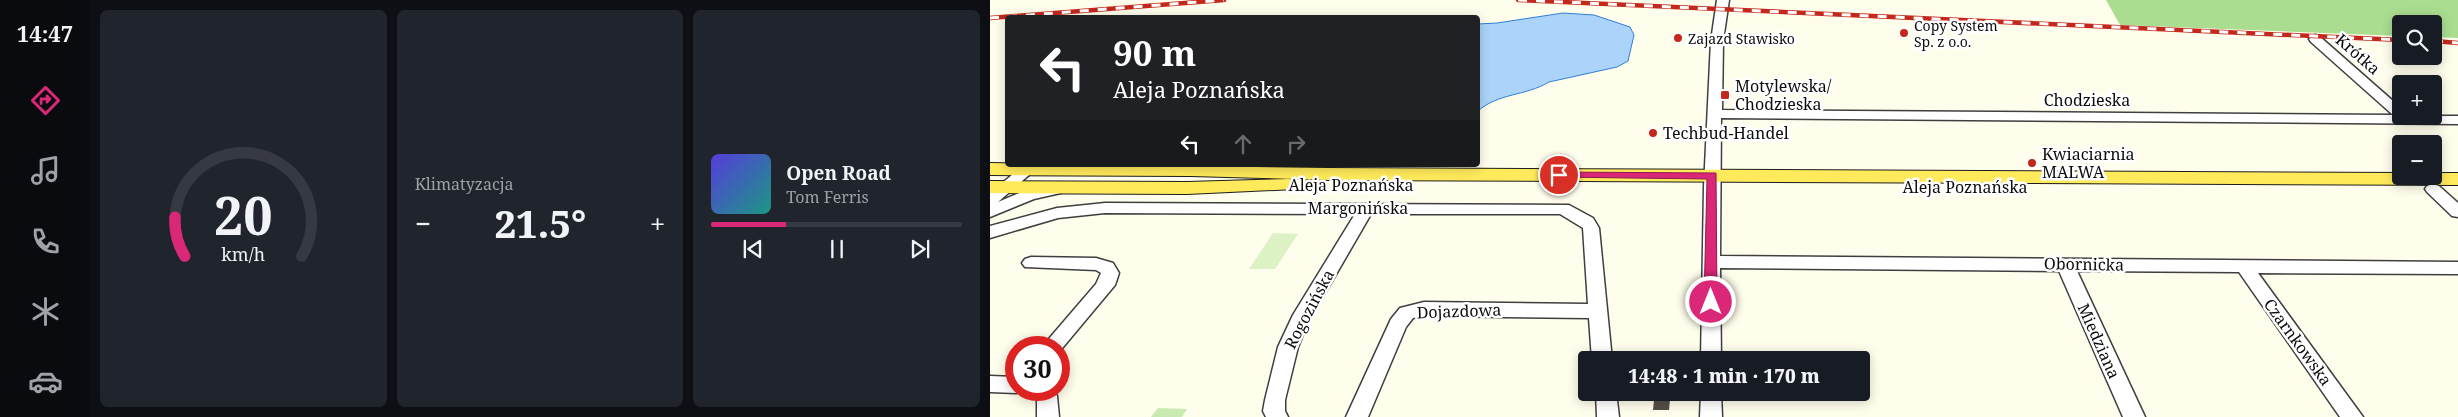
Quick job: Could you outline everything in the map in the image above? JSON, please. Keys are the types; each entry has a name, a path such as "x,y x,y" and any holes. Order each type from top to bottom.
{"main road":[{"name":"Aleja Poznańska","path":"990,169 1173,170 1712,181 2458,189"},
{"path":"1117,188 1155,181 1173,170"},
{"name":"Aleja Poznańska","path":"999,188 1712,181 2458,179"}],"street":[{"path":"1711,351 1712,181 1716,114 1717,41 1726,3"},
{"name":"Krótka","path":"2315,39 2392,107"},
{"name":"Chodzieska","path":"1716,114 2392,117"},
{"name":"Chodzieska","path":"2442,119 2458,120"},
{"path":"990,201 999,188 1028,169"},
{"path":"990,212 999,188"},
{"path":"990,212 1030,196 1065,188"},
{"path":"2432,189 2458,212"},
{"name":"Rogozińska","path":"1277,417 1274,411 1275,400 1292,338 1366,208"},
{"name":"Margonińska","path":"990,232 1047,216 1092,209 1559,209 1569,212 1586,222 1591,228 1601,351"},
{"name":"Obornicka","path":"1711,262 2244,266 2454,272"},
{"path":"1031,263 1096,264 1107,267 1110,273 1109,280 1102,289 1061,336"},
{"name":"Miedziana","path":"2065,264 2134,417"},
{"name":"Czarnkowska","path":"2244,266 2352,417"},
{"name":"Dojazdowa","path":"1357,417 1398,324 1407,313 1424,309 1598,311"},
{"path":"990,384 1005,385"},
{"path":"1047,401 1048,417"},
{"path":"1607,401 1608,417"},
{"path":"1711,401 1711,417"}],"green space":[{"path":"2106,0 2458,0 2458,38 2442,37 2442,15 2392,15 2392,36 2120,25"},
{"path":"1273,233 1298,234 1275,269 1249,269"},
{"path":"1158,408 1187,409 1182,417 1151,417"}],"water":[{"path":"1563,13 1594,15 1630,27 1634,35 1628,61 1617,67 1549,82 1540,87 1494,101 1480,110 1480,24"}],"building":[{"path":"1654,401 1670,401 1669,410 1653,410"}],"railway":[{"path":"1029,15 1224,0"},
{"path":"1518,0 2392,40"},
{"path":"990,18 1005,17"},
{"path":"2442,42 2458,43"}],"place":[{"name":"Copy System Sp. z o.o.","path":"1904,33"},
{"name":"Zajazd Stawisko","path":"1678,38"},
{"name":"Motylewska/ Chodzieska","path":"1725,95"},
{"name":"Techbud-Handel","path":"1653,133"},
{"name":"Kwiaciarnia MALWA","path":"2032,163"}],"route":[{"path":"1559,175 1713,176 1711,302"}]}
